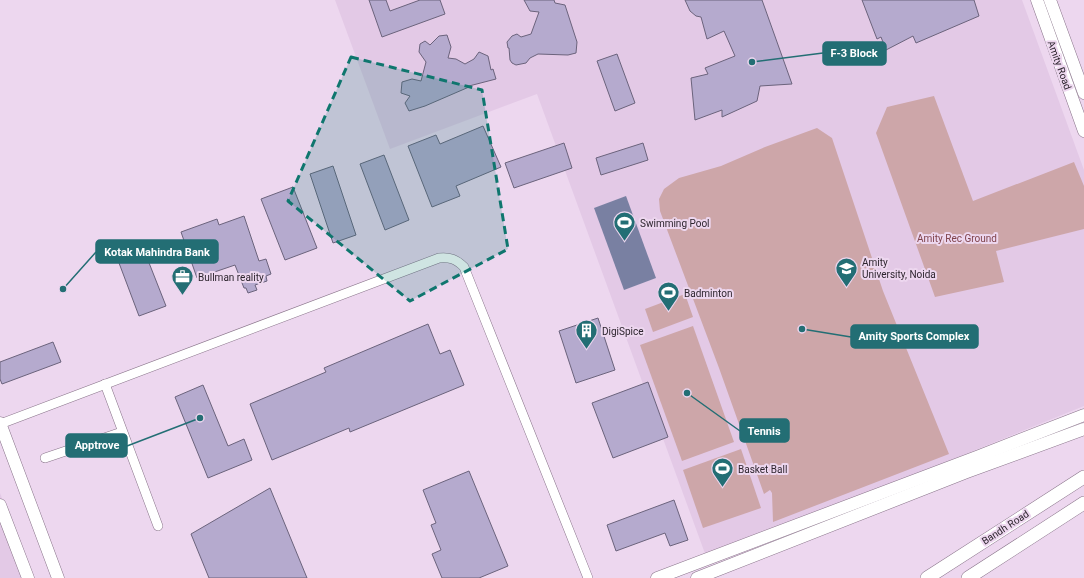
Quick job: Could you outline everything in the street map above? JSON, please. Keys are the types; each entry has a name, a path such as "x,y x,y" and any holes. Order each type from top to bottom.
{"main road":[{"name":"Bandh Road","path":"927,578 1084,477"},
{"path":"968,578 1084,503"}],"street":[{"name":"Amity Road","path":"1037,0 1084,131"},
{"name":"Amity Road","path":"1050,0 1084,93"},
{"path":"58,578 0,423 439,258 449,257 457,260 464,267 588,578"},
{"path":"105,384 158,526"},
{"path":"657,578 980,456 1084,415"},
{"path":"697,578 960,474 1084,429"},
{"path":"45,458 122,432"},
{"path":"0,505 28,578"}],"highlighted area":[{"path":"351,57 482,90 508,249 410,301 288,201"}],"shaded area":[{"name":"Amity University, Noida","path":"335,0 1022,0 1084,170 1084,406 707,559 537,94 390,149"},
{"path":"0,493 32,578 0,578"}],"green space":[{"name":"Amity Rec Ground","path":"934,96 973,201 1074,162 1084,186 1084,229 996,251 1004,282 935,297 876,133 887,107"},
{"path":"817,128 832,138 883,291 949,454 773,522 772,493 770,490 764,494 719,368 660,211 659,199 664,189 679,178 721,166 765,147"},
{"name":"Badminton","path":"685,294 693,317 653,332 645,309"},
{"path":"693,326 734,442 682,461 640,345"},
{"name":"Basket Ball","path":"741,449 761,508 703,528 683,470"}],"water":[{"name":"Swimming Pool","path":"626,196 656,278 624,290 594,208"}],"building":[{"path":"369,0 386,0 390,11 420,0 440,0 445,14 382,37"},
{"path":"524,0 554,0 555,3 565,5 577,42 576,53 568,55 538,54 530,58 526,63 516,65 512,63 510,60 507,42 512,36 517,34 521,37 531,34 539,12 530,11"},
{"path":"685,0 762,0 792,84 760,86 757,101 722,117 722,110 695,120 691,78 708,74 705,68 735,56 724,31 707,39 701,17 696,16 690,11"},
{"path":"862,0 974,0 979,16 916,43 913,36 886,50 881,37 877,39"},
{"path":"447,35 451,47 448,58 456,59 465,64 474,59 479,52 488,56 491,70 493,69 496,79 469,86 425,106 409,111 405,103 410,96 401,93 402,82 412,79 421,81 426,62 419,52 420,44 425,41 430,45 439,36"},
{"path":"617,54 635,103 615,111 597,61"},
{"path":"483,126 501,167 456,186 460,196 432,207 408,146 436,135 440,144"},
{"path":"564,143 572,168 514,188 505,163"},
{"path":"643,143 648,160 601,175 596,158"},
{"path":"384,155 409,220 385,230 360,164"},
{"path":"333,166 356,235 333,243 310,174"},
{"path":"293,187 317,248 285,260 261,199"},
{"path":"244,216 259,261 266,259 271,274 266,276 267,281 255,285 257,290 248,293 246,288 244,288 235,265 197,278 181,232 217,219 219,225"},
{"path":"142,245 166,306 139,316 116,255"},
{"name":"DigiSpice","path":"598,318 615,370 576,383 559,331"},
{"path":"428,324 440,354 450,350 464,385 350,432 349,428 272,460 250,404 326,372 324,368"},
{"path":"53,342 61,362 2,384 0,379 0,362"},
{"path":"648,382 668,437 613,458 592,403"},
{"path":"203,385 228,446 244,439 252,460 208,478 175,397"},
{"path":"469,471 508,566 479,578 442,578 432,554 441,550 431,525 436,523 423,490"},
{"path":"270,488 307,578 209,578 191,534"},
{"path":"674,500 688,540 670,546 665,533 616,551 607,525"}],"place":[{"name":"F-3 Block","path":"752,62"},
{"name":"Swimming Pool","path":"625,242"},
{"name":"Amity University, Noida","path":"846,288"},
{"name":"Kotak Mahindra Bank","path":"63,289"},
{"name":"Bullman reality","path":"183,296"},
{"name":"Badminton","path":"669,312"},
{"name":"Amity Sports Complex","path":"802,329"},
{"name":"DigiSpice","path":"587,350"},
{"name":"Tennis","path":"687,393"},
{"name":"Apptrove","path":"200,418"},
{"name":"Basket Ball","path":"722,488"}]}
